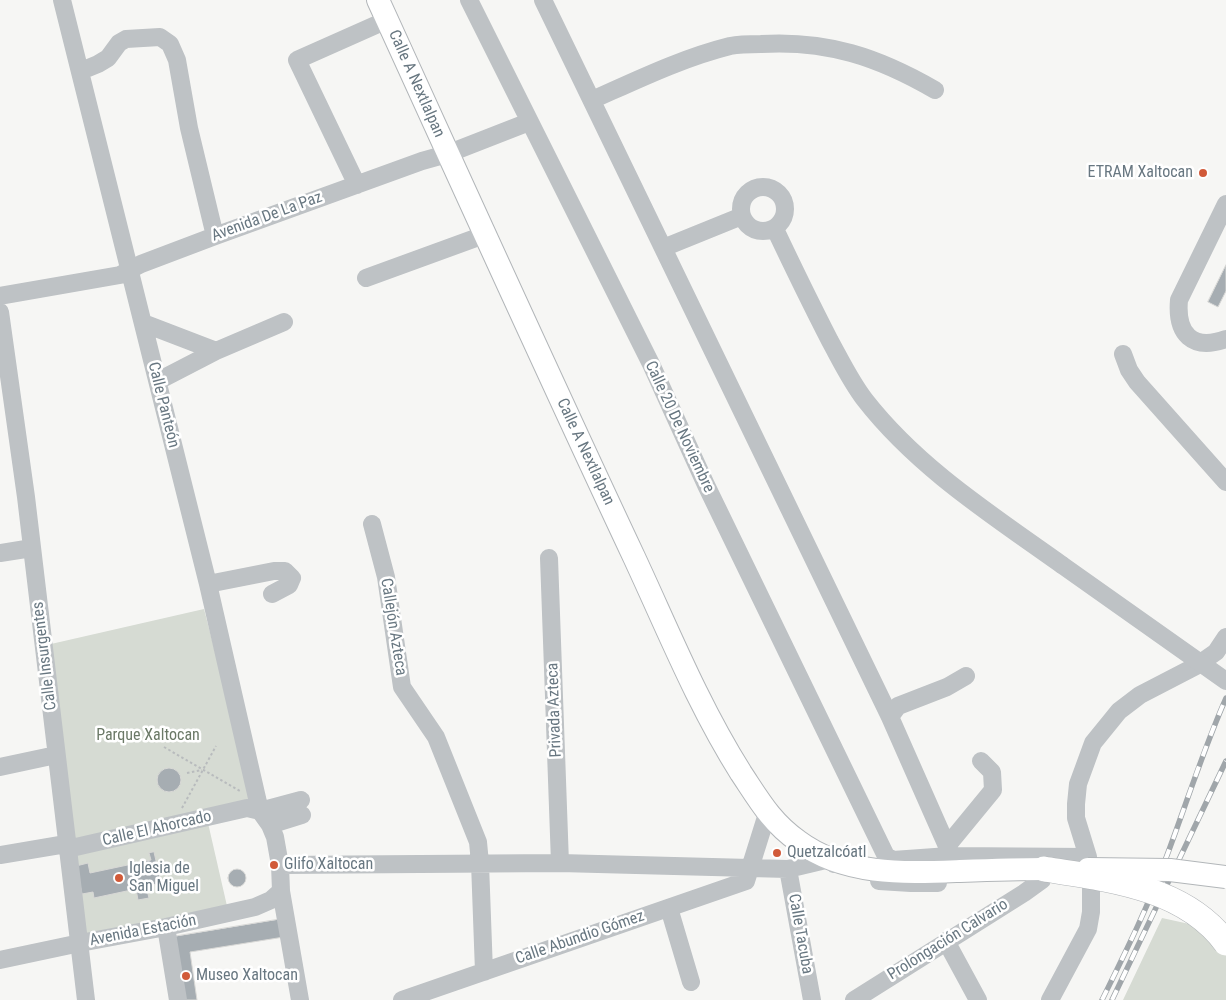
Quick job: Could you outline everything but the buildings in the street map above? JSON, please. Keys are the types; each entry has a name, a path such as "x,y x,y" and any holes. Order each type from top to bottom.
{"highway":[{"path":"1043,874 1097,878 1161,895 1184,906 1204,919 1226,943"}],"main road":[{"name":"Calle A Nextlalpan","path":"378,0 484,235 717,735 767,814 798,841 837,861 883,872 996,870 1043,874 1170,870 1226,876"}],"street":[{"name":"Calle Panteón","path":"62,0 208,584 255,810 275,837 280,865 281,892"},
{"name":"Calle 20 De Noviembre","path":"470,0 651,364 706,485 886,856 893,860 948,851"},
{"path":"543,0 890,717 948,851"},
{"path":"357,185 296,60 387,20"},
{"path":"81,70 108,58 119,43 126,38 160,37 170,44 177,60 189,128 215,236"},
{"path":"592,100 674,64 732,46 789,42 847,50 903,71 935,90"},
{"name":"Avenida De La Paz","path":"0,296 120,275 141,264 215,236 447,154 529,122"},
{"path":"762,187 771,188 780,194 785,203 786,213 782,222 775,229 765,232 755,231 747,225 742,216 741,206 744,197 752,190 762,187"},
{"path":"1226,204 1179,300 1178,314 1182,329 1190,338 1201,343 1212,344 1226,339"},
{"path":"663,248 742,216"},
{"path":"775,229 839,358 864,399 903,442 935,472 966,497 1226,681"},
{"path":"366,278 484,235"},
{"name":"Calle Insurgentes","path":"0,312 6,397 32,548 86,1000"},
{"path":"143,322 216,350"},
{"path":"158,381 216,350 284,322"},
{"path":"1123,354 1129,370 1137,382 1226,482"},
{"name":"Callejón Azteca","path":"372,524 386,577 402,688 436,736 478,842 484,972"},
{"path":"0,553 32,548"},
{"name":"Privada Azteca","path":"549,558 560,862"},
{"path":"208,584 274,571 285,571 292,578 288,584 272,594"},
{"path":"1050,1000 1088,929 1091,912 1091,879 1088,858 1076,818 1076,804 1078,784 1093,743 1119,711 1140,695 1196,666 1216,652 1226,637"},
{"path":"890,717 898,706 947,687 966,676"},
{"path":"0,767 56,755"},
{"path":"948,851 993,790 992,772 981,761"},
{"name":"Calle El Ahorcado","path":"0,855 67,846 255,810 302,808"},
{"path":"750,869 767,814"},
{"path":"948,851 1088,858"},
{"path":"280,865 560,862 788,869 837,861 841,874 862,879 911,884 1043,874 1091,879"},
{"name":"Calle Abundio Gómez","path":"402,1000 746,881 750,869"},
{"name":"Calle Tacuba","path":"788,869 812,1000"},
{"name":"Prolongación Calvario","path":"854,1000 1024,893 1043,874"},
{"path":"281,892 300,1000"},
{"name":"Avenida Estación","path":"0,960 255,907 271,900 281,892"},
{"path":"669,908 691,982"},
{"path":"166,927 178,1000"},
{"path":"946,941 978,1000"}],"path":[{"path":"173,825 216,746"},
{"path":"164,747 203,770 255,810"},
{"path":"187,773 203,770"}],"green space":[{"name":"Parque Xaltocan","path":"204,609 253,800 73,841 51,644"},
{"path":"208,823 227,906 84,935 73,855"},
{"path":"1162,918 1226,932 1226,1000 1123,1000"}],"railway":[{"path":"1102,1000 1152,894 1226,698"},
{"path":"1112,1000 1226,761"}],"place":[{"name":"ETRAM Xaltocan","path":"1203,173"},
{"name":"Quetzalcóatl","path":"777,853"},
{"name":"Glifo Xaltocan","path":"274,865"},
{"name":"Iglesia de San Miguel","path":"119,878"},
{"name":"Museo Xaltocan","path":"186,976"}]}
